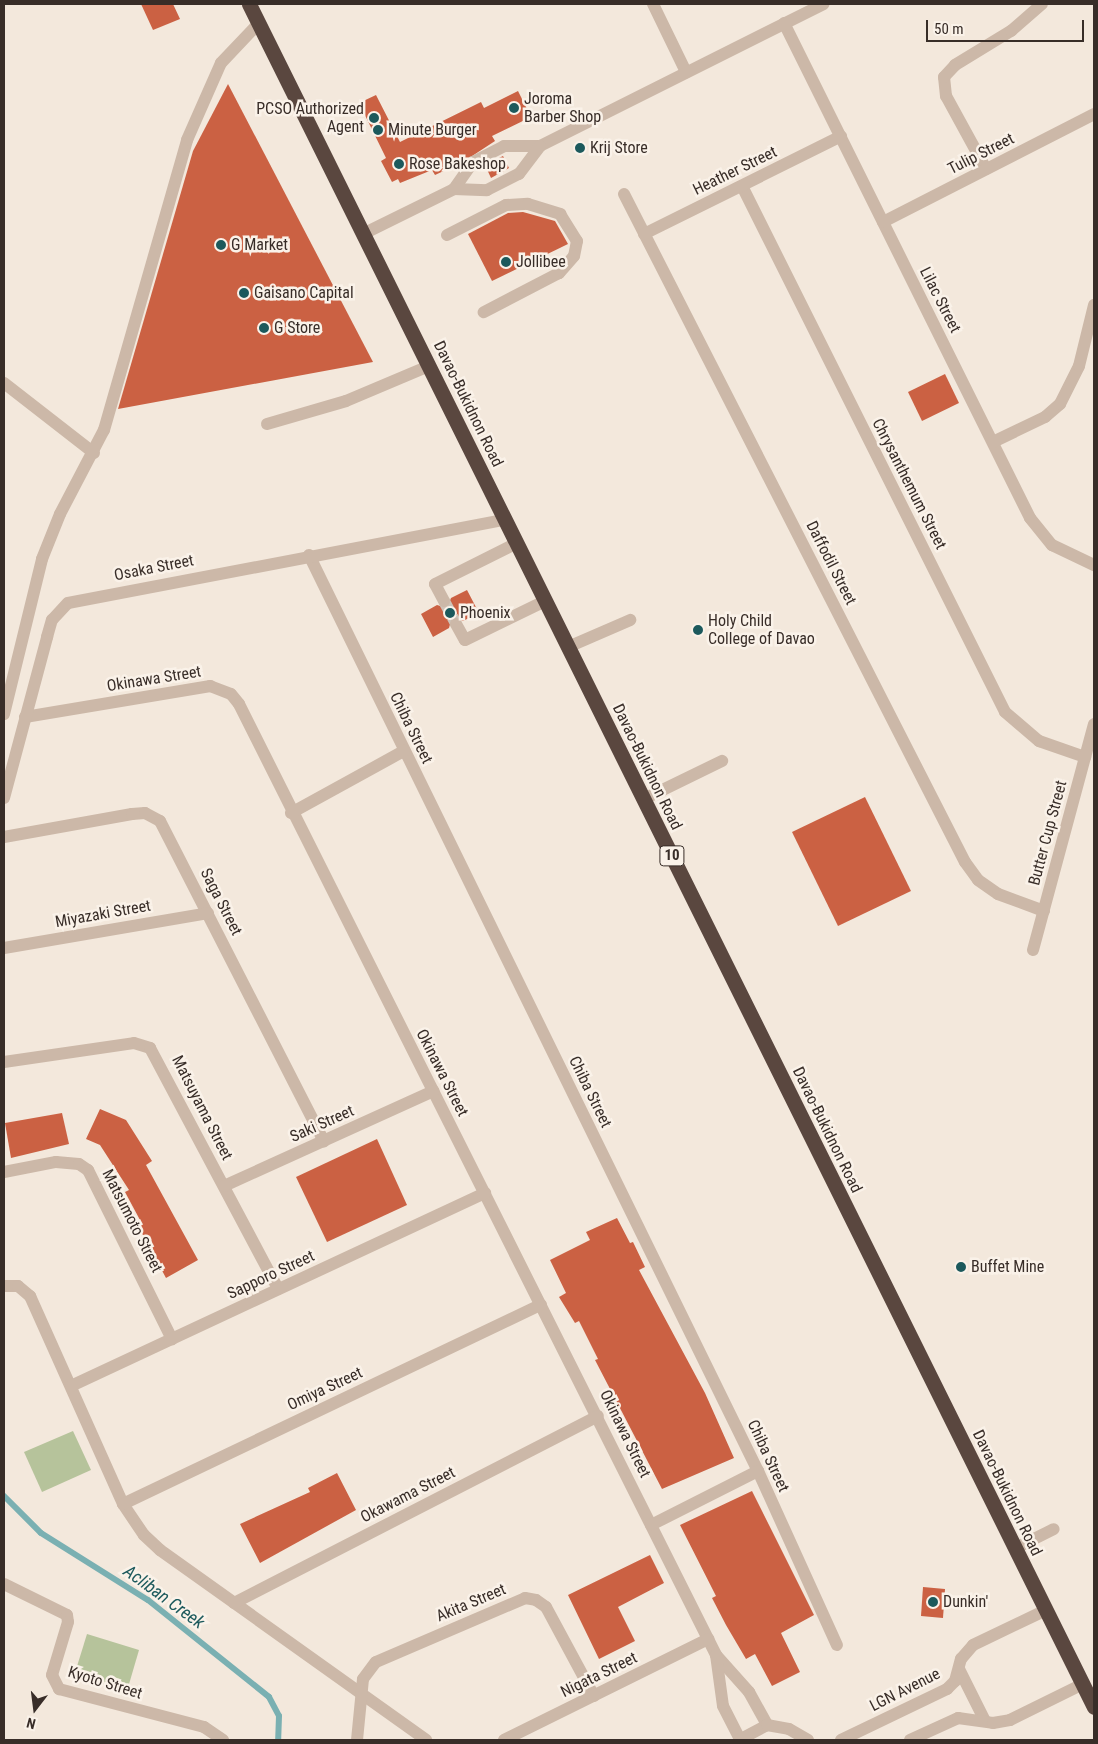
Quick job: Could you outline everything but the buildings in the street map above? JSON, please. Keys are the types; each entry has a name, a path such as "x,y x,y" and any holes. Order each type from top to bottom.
{"highway":[{"name":"Davao-Bukidnon Road","path":"249,4 1094,1707"}],"street":[{"path":"653,4 686,72"},
{"path":"454,189 487,190 519,174 540,146 823,4"},
{"path":"986,170 946,96 944,77 955,65 1011,31 1042,4"},
{"path":"4,714 42,559 60,514 94,453 110,411 187,140 221,63 259,23"},
{"name":"Lilac Street","path":"784,23 1039,531 1070,556 1094,565"},
{"name":"Tulip Street","path":"883,222 1094,114"},
{"name":"Heather Street","path":"644,234 840,136"},
{"path":"364,234 454,189 473,162 504,146 540,146"},
{"name":"Chrysanthemum Street","path":"742,186 1005,712 1039,741 1086,757"},
{"name":"Daffodil Street","path":"624,194 965,862 978,880 998,894 1044,911"},
{"path":"447,235 506,205 522,204 560,214 576,242 574,256 560,273 484,312"},
{"path":"993,442 1045,417 1060,404 1078,366 1094,305"},
{"path":"267,424 346,401 429,366"},
{"path":"4,384 94,453"},
{"name":"Osaka Street","path":"4,798 52,620 68,603 309,555 505,520"},
{"path":"444,602 435,584 517,543"},
{"name":"Chiba Street","path":"309,555 758,1471 837,1645"},
{"path":"456,624 465,640 545,601"},
{"path":"568,647 630,620"},
{"name":"Okinawa Street","path":"25,717 197,687 222,689 239,704 291,813 485,1192 716,1655"},
{"name":"Butter Cup Street","path":"1033,950 1094,724"},
{"path":"291,813 404,751"},
{"path":"644,799 722,761"},
{"name":"Saga Street","path":"4,837 132,814 153,816 166,829 324,1141"},
{"name":"Miyazaki Street","path":"4,948 208,913"},
{"name":"Matsuyama Street","path":"4,1062 143,1044 157,1056 278,1289"},
{"name":"Saki Street","path":"224,1186 433,1091"},
{"name":"Matsumoto Street","path":"4,1172 56,1162 80,1164 88,1170 172,1339"},
{"name":"Sapporo Street","path":"71,1386 485,1192"},
{"path":"4,1286 18,1286 30,1296 123,1504 160,1550 426,1740"},
{"name":"Omiya Street","path":"123,1504 541,1305"},
{"name":"Okawama Street","path":"234,1604 598,1416"},
{"path":"651,1525 758,1471"},
{"path":"1016,1548 1054,1529"},
{"name":"Kyoto Street","path":"4,1584 67,1615 68,1622 52,1675 59,1689 204,1728 223,1740"},
{"name":"Akita Street","path":"357,1740 360,1693 363,1679 376,1662 524,1598 536,1600 546,1607 594,1696"},
{"name":"LGN Avenue","path":"841,1740 947,1689 955,1682 962,1659 973,1645 1046,1610"},
{"name":"Nigata Street","path":"504,1740 708,1639"},
{"path":"716,1655 749,1692 767,1726"},
{"path":"716,1655 723,1706 739,1740 767,1726 789,1728 808,1740"},
{"path":"959,1669 985,1721"},
{"path":"910,1740 958,1718 985,1721 1010,1720 1083,1684"}],"green space":[{"path":"73,1431 91,1470 42,1492 24,1452"},
{"path":"87,1634 139,1650 127,1691 74,1676"}],"waterway":[{"name":"Acliban Creek","path":"4,1496 41,1533 148,1600 269,1697 279,1716 278,1740"}],"tunnel":[{"path":"444,601 456,624"}],"place":[{"name":"Joroma Barber Shop","path":"514,108"},
{"name":"PCSO Authorized Agent","path":"374,118"},
{"name":"Minute Burger","path":"378,130"},
{"name":"Krij Store","path":"580,148"},
{"name":"Rose Bakeshop","path":"399,164"},
{"name":"G Market","path":"221,245"},
{"name":"Jollibee","path":"506,262"},
{"name":"Gaisano Capital","path":"244,293"},
{"name":"G Store","path":"264,328"},
{"name":"Phoenix","path":"450,613"},
{"name":"Holy Child College of Davao","path":"698,630"},
{"name":"Buffet Mine","path":"961,1267"},
{"name":"Dunkin'","path":"933,1602"}]}
